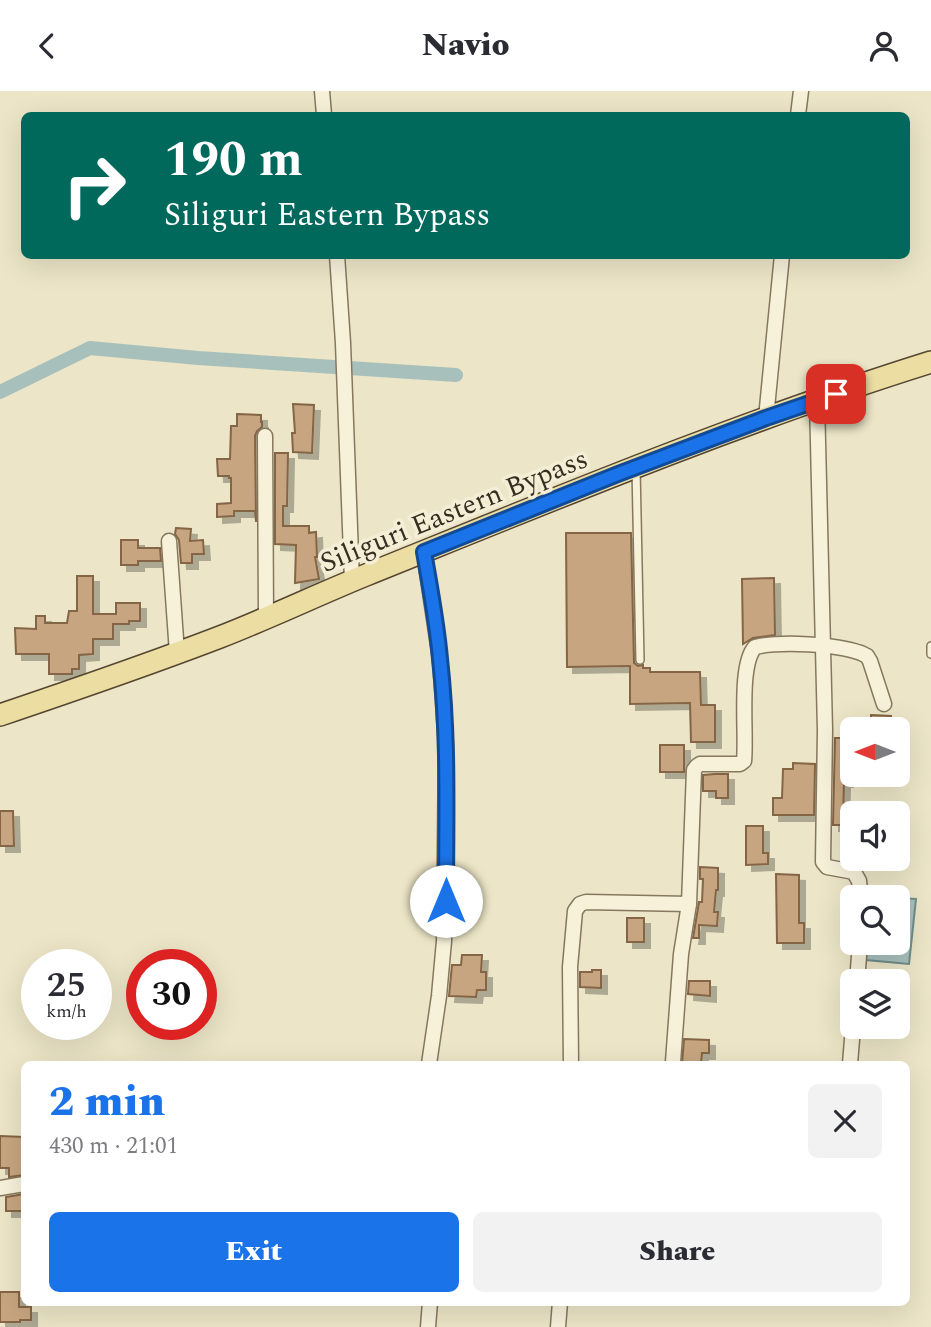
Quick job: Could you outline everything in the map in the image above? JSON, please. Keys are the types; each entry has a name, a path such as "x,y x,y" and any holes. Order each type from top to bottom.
{"main road":[{"name":"Siliguri Eastern Bypass","path":"0,715 266,619 352,581 636,467 766,418 931,362"}],"street":[{"path":"322,91 324,112"},
{"path":"798,112 801,91"},
{"path":"337,259 352,581"},
{"path":"766,418 782,259"},
{"path":"817,401 825,730 822,862 827,867 854,872 859,885"},
{"path":"265,436 266,619"},
{"path":"169,541 177,653"},
{"path":"424,552 440,659 446,745 445,920 440,989 429,1061"},
{"path":"673,1061 680,962 689,904 694,770 700,764 740,764 744,761 746,672 750,653 755,647 786,644 856,651 867,656 884,704"},
{"path":"572,1061 570,967 574,922 579,904 689,904"},
{"path":"850,1061 852,1039"},
{"path":"0,1188 21,1184"},
{"path":"428,1327 430,1306"},
{"path":"558,1327 560,1306"}],"lane":[{"path":"636,467 640,660"},
{"path":"931,646 931,654"}],"water":[{"path":"910,899 916,899 910,955"},
{"path":"866,955 910,955 909,964 866,960"}],"building":[{"path":"293,404 314,405 312,453 293,452"},
{"path":"237,414 261,415 262,427 255,436 256,522 255,511 234,511 234,516 217,517 217,504 231,503 231,478 218,476 217,459 230,459 231,426 237,426"},
{"path":"275,453 288,453 287,506 283,506 283,526 309,526 309,533 316,532 315,557 319,579 295,583 296,545 275,544"},
{"path":"176,528 191,529 190,541 203,540 204,554 192,554 192,563 181,563"},
{"path":"566,533 631,533 634,663 650,668 650,672 700,672 701,705 715,705 715,742 691,742 690,703 630,704 630,666 567,667"},
{"path":"121,540 138,540 138,548 160,548 161,561 138,561 138,565 121,565"},
{"path":"77,576 93,576 93,614 116,614 116,603 140,603 140,621 113,624 113,639 93,639 93,654 79,655 79,669 72,669 72,674 49,674 49,654 16,654 15,628 36,629 36,616 45,616 45,623 67,623 69,611 77,611"},
{"path":"774,578 775,635 753,638 743,644 742,579"},
{"path":"835,738 840,738 840,787 844,787 844,801 840,801 840,825 833,825"},
{"path":"660,745 684,745 684,772 660,772"},
{"path":"793,763 815,764 814,815 773,815 773,798 782,798 783,769 793,769"},
{"path":"728,774 728,798 716,798 716,791 703,791 703,775"},
{"path":"0,811 13,811 14,846 0,846"},
{"path":"746,826 763,826 763,853 768,853 768,864 746,865"},
{"path":"700,867 718,868 714,912 718,912 717,926 699,925 699,938 693,938 699,902 702,902 703,879 700,879"},
{"path":"776,874 799,875 799,923 804,923 804,943 777,943"},
{"path":"627,918 644,918 644,942 627,942"},
{"path":"462,955 482,955 481,972 486,972 486,990 477,990 476,997 449,996 452,965 461,965"},
{"path":"601,970 601,988 580,987 580,972"},
{"path":"689,981 710,981 710,996 688,994"},
{"path":"684,1039 709,1040 709,1053 702,1053 701,1061 682,1061"},
{"path":"0,1136 21,1137 21,1175 9,1177 9,1168 0,1168"},
{"path":"21,1194 21,1211 6,1211 6,1197"},
{"path":"0,1292 19,1292 19,1307 31,1307 31,1320 0,1322"}],"waterway":[{"path":"0,392 90,348 456,375"}],"route":[{"path":"446,901 444,710 434,608 424,552 618,474 836,394"}]}
